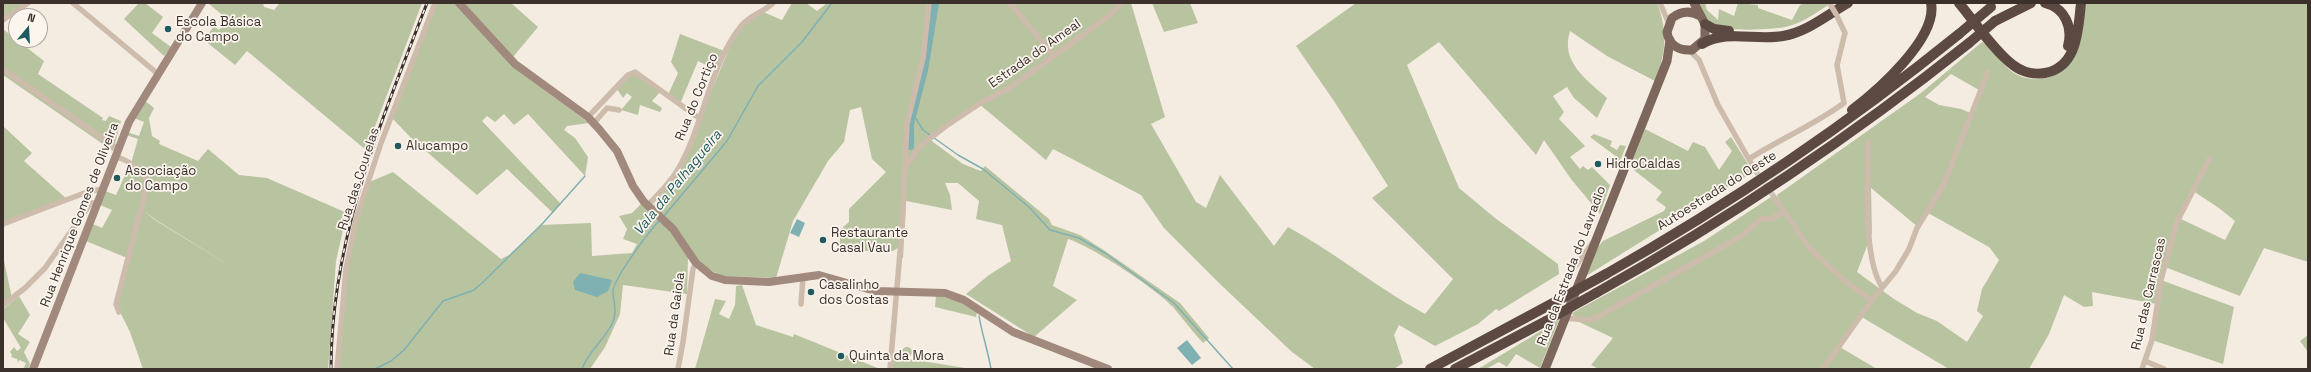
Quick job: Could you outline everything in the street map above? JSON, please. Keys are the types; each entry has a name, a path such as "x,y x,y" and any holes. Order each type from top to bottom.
{"highway":[{"path":"1702,20 1714,29 1723,31 1784,31 1808,22 1833,3"},
{"path":"1700,45 1721,36 1767,38 1791,34 1806,29 1848,3"},
{"path":"1805,150 1817,136 1872,92 1913,50 1929,24 1931,3"},
{"path":"1959,3 2007,60 2020,70 2034,74 2053,71 2062,65 2070,55 2077,36 2081,3"},
{"path":"1965,3 2010,56 2026,66 2038,68 2049,66 2060,60 2070,41 2070,29 2066,18 2057,9 2044,3"},
{"name":"Autoestrada do Oeste","path":"1456,369 1546,321 1670,251 1761,195 1863,125 1968,43 2015,3"},
{"path":"1995,21 2031,3"},
{"name":"Autoestrada do Oeste","path":"1430,369 1606,274 1692,224 1805,150 1880,97 1993,5"}],"main road":[{"path":"1685,50 1670,40 1667,32 1669,24 1680,14 1688,3"},
{"path":"1667,61 1685,50 1700,45 1706,34 1702,20 1694,3"},
{"path":"1680,14 1690,12 1702,20"},
{"name":"Rua da Estrada do Lavradio","path":"1546,369 1667,61 1670,40"}],"street":[{"path":"17,3 27,4"},
{"path":"73,3 158,74"},
{"name":"Rua das Courelas","path":"337,369 346,269 356,219 381,143 435,3"},
{"path":"459,3 520,68 591,120 617,151 636,192 647,206 664,220 677,234 696,263 712,276 725,280 776,282 803,276 819,275 868,290 897,292 932,291 958,296 1013,332 1108,369"},
{"name":"Rua do Cortiço","path":"647,206 665,188 677,171 711,86 730,44 742,26 757,13 773,3"},
{"path":"890,369 906,168 908,113 923,58 929,3"},
{"path":"1010,3 1053,54"},
{"name":"Estrada do Ameal","path":"906,168 920,146 946,126 979,104 1011,87 1053,54 1109,16 1121,3"},
{"path":"1660,3 1669,24"},
{"path":"1749,159 1772,145 1824,118 1844,103 1837,64 1845,33 1836,14 1833,3"},
{"path":"3,20 27,4"},
{"name":"Rua Henrique Gomes de Oliveira","path":"33,369 131,117 186,30 200,4"},
{"path":"1664,10 1680,14"},
{"path":"1700,45 1699,60 1718,105 1755,170"},
{"path":"1685,50 1699,60"},
{"path":"3,69 146,177 148,182 116,304 119,312"},
{"path":"591,120 628,75 635,72 699,118"},
{"path":"1823,369 1872,300 1897,269 1909,249 1916,228 1943,186 1988,72"},
{"path":"591,120 607,108 619,110"},
{"path":"1868,143 1870,253 1874,275 1882,287"},
{"name":"Rua das Carrascas","path":"2142,369 2152,340 2161,280 2177,222 2209,159"},
{"path":"3,224 87,192 102,189"},
{"path":"1774,197 1810,249 1846,282 1872,300"},
{"path":"3,305 25,288 45,268 91,203 97,203"},
{"path":"1565,318 1587,320 1596,318 1740,237 1760,219 1771,219 1784,212"},
{"path":"1569,275 1589,246 1596,240"},
{"name":"Rua da Gaiola","path":"678,369 684,342 692,269 696,263"},
{"path":"801,304 803,276"},
{"path":"2145,361 2164,369"}],"green space":[{"path":"3,3 28,3 22,8 8,8 8,19 3,23"},
{"path":"139,3 145,3 163,17 152,33 171,47 164,56 124,19"},
{"path":"208,3 263,3 264,7 274,10 280,3 422,3 366,150 247,51 235,65 204,40 214,26 219,30 227,19"},
{"path":"437,3 454,3 521,73 589,123 567,126 564,130 575,138 588,157 585,176 528,114 514,125 504,114 495,122 487,116 482,121 561,204 553,213 507,169 477,195 413,140 391,117"},
{"path":"464,3 511,3 538,27 513,57"},
{"path":"792,3 806,3 817,11 827,3 1131,3 1165,117 1151,124 1196,202 1206,208 1220,175 1274,246 1288,227 1323,248 1407,304 1425,314 1453,279 1372,198 1388,186 1334,101 1296,46 1356,3 1657,3 1663,23 1664,42 1662,61 1655,81 1607,56 1570,31 1568,42 1572,61 1584,77 1607,98 1597,118 1574,98 1567,87 1553,96 1564,112 1559,119 1585,146 1570,157 1580,169 1583,166 1588,170 1592,167 1610,185 1600,214 1571,179 1544,140 1536,155 1439,42 1407,65 1459,188 1495,218 1558,264 1559,274 1499,311 1496,309 1478,324 1435,346 1399,325 1394,335 1403,363 1394,369 1315,369 1292,352 1219,283 1164,228 1141,195 1053,149 1046,160 979,104 929,139 963,164 981,171 985,166 1049,219 1052,225 1080,235 1180,303 1209,338 1203,343 1173,307 1153,289 1092,250 1068,239 1053,286 1077,300 1034,337 966,294 989,275 1011,261 1002,225 976,219 979,201 958,183 945,183 950,195 952,210 906,201 903,258 900,257 898,248 893,251 855,251 839,248 841,229 849,222 849,209 886,172 872,159 861,107 850,110 844,142 828,161 793,221 776,278 721,276 701,264 654,205 678,171 731,44 742,26 761,11 782,20"},
{"path":"1152,3 1190,3 1198,23 1164,32"},
{"path":"1698,3 1705,3 1707,10 1718,20 1719,9 1734,16 1738,3 1758,5 1758,8 1792,20 1800,5 1804,3 1830,4 1795,24 1774,29 1751,30 1728,29 1713,25 1706,19"},
{"path":"2085,3 2308,3 2308,262 2264,248 2240,296 2165,267 2161,280 2234,307 2223,364 2152,340 2157,304 2092,292 2093,306 2084,307 2064,295 2049,334 2029,369 1949,369 1860,316 1838,346 1877,369 1599,369 1591,365 1613,338 1575,320 1572,313 1704,241 1771,197 1783,211 1777,195 1921,93 1982,42 1992,50 2004,65 2020,76 2031,79 2043,79 2061,72 2075,57 2079,47","holes":["1951,74 1979,90 1971,113 1961,109 1939,105 1925,97","1871,188 1918,227 1928,213 1989,247 1999,260 1982,289 1977,311 1983,316 1967,342 1937,321 1917,313 1894,299 1857,272 1872,233","2193,191 2219,208 2235,221 2225,240 2179,218"]},
{"path":"3,29 8,33 8,48 27,48 44,61 38,74 103,118 102,120 106,121 109,116 121,121 113,151 3,75"},
{"path":"680,34 727,52 718,71 698,61 680,104 668,95 678,73 671,62"},
{"path":"635,72 662,90 652,101 662,108 660,112 640,105 638,115 621,110 632,97 627,93 623,98 617,89"},
{"path":"144,100 154,108 149,118 152,136 160,141 159,144 198,161 208,149 239,175 267,178 347,213 336,261 328,369 143,369 130,332 116,304 127,258 86,241 93,224 102,228 112,210 100,205 105,191 116,195 132,160 138,139 126,135 127,132 139,136 144,122 134,118","holes":["143,210 156,220 240,272 155,220"]},
{"path":"3,126 32,153 24,161 68,200 3,224"},
{"path":"1645,129 1688,151 1693,142 1705,147 1719,170 1732,151 1725,142 1731,137 1753,172 1586,276 1596,249 1603,241 1664,211 1666,207 1656,200 1662,192 1630,167"},
{"path":"1594,134 1612,141 1610,146 1617,150 1620,145 1626,146 1617,169 1611,165 1617,157 1590,137"},
{"path":"393,172 501,259 509,255 541,225 591,223 592,256 632,253 637,244 623,239 627,229 619,216 632,213 641,204 675,236 688,258 687,294 623,285 620,314 605,347 590,369 337,369 346,269 367,183"},
{"path":"3,256 12,298 3,306"},
{"path":"742,285 756,325 793,337 794,334 880,369 695,369 715,299 726,301 719,314 729,319 735,305 736,286"},
{"path":"936,295 959,301 977,313 976,317 935,307"},
{"path":"19,296 30,315 18,334 30,342 24,352 30,364 28,369 24,368 26,363 19,360 18,363 17,359 11,357 12,355 10,352 14,347 17,351 21,348 3,318 3,309"},
{"path":"1559,320 1540,368 1516,354 1507,367 1499,362 1486,369 1478,369"},
{"path":"2308,335 2308,352 2300,341"},
{"path":"905,347 909,347 911,348 911,356 905,357 902,354 902,350"},
{"path":"891,356 971,369 890,369"}],"water":[{"path":"797,219 805,223 799,237 790,233"},
{"path":"580,273 612,280 608,291 597,297 575,290 573,282"},
{"path":"1187,340 1201,358 1192,365 1177,348"}],"waterway":[{"name":"Vala da Palhagueira","path":"664,216 727,141 758,86 802,42 832,3"},
{"path":"910,146 910,124 924,70 935,3"},
{"path":"913,114 923,130 958,155 983,169 1029,207 1050,230 1079,238 1105,253 1174,303 1233,369"},
{"path":"375,369 391,361 404,350 443,301 474,290 482,283 543,223 585,176"},
{"name":"Vala da Palhagueira","path":"582,369 588,357 605,335 614,320 615,311 613,291 619,276 641,243 660,220"},
{"path":"979,316 991,369"}],"tunnel":[{"path":"1755,170 1774,197"}],"railway":[{"path":"331,369 333,321 349,227 376,137 427,3"}],"place":[{"name":"Escola Básica do Campo","path":"168,29"},
{"name":"Alucampo","path":"398,146"},
{"name":"HidroCaldas","path":"1598,164"},
{"name":"Associação do Campo","path":"117,178"},
{"name":"Restaurante Casal Vau","path":"823,240"},
{"name":"Casalinho dos Costas","path":"811,292"},
{"name":"Quinta da Mora","path":"841,356"}]}
